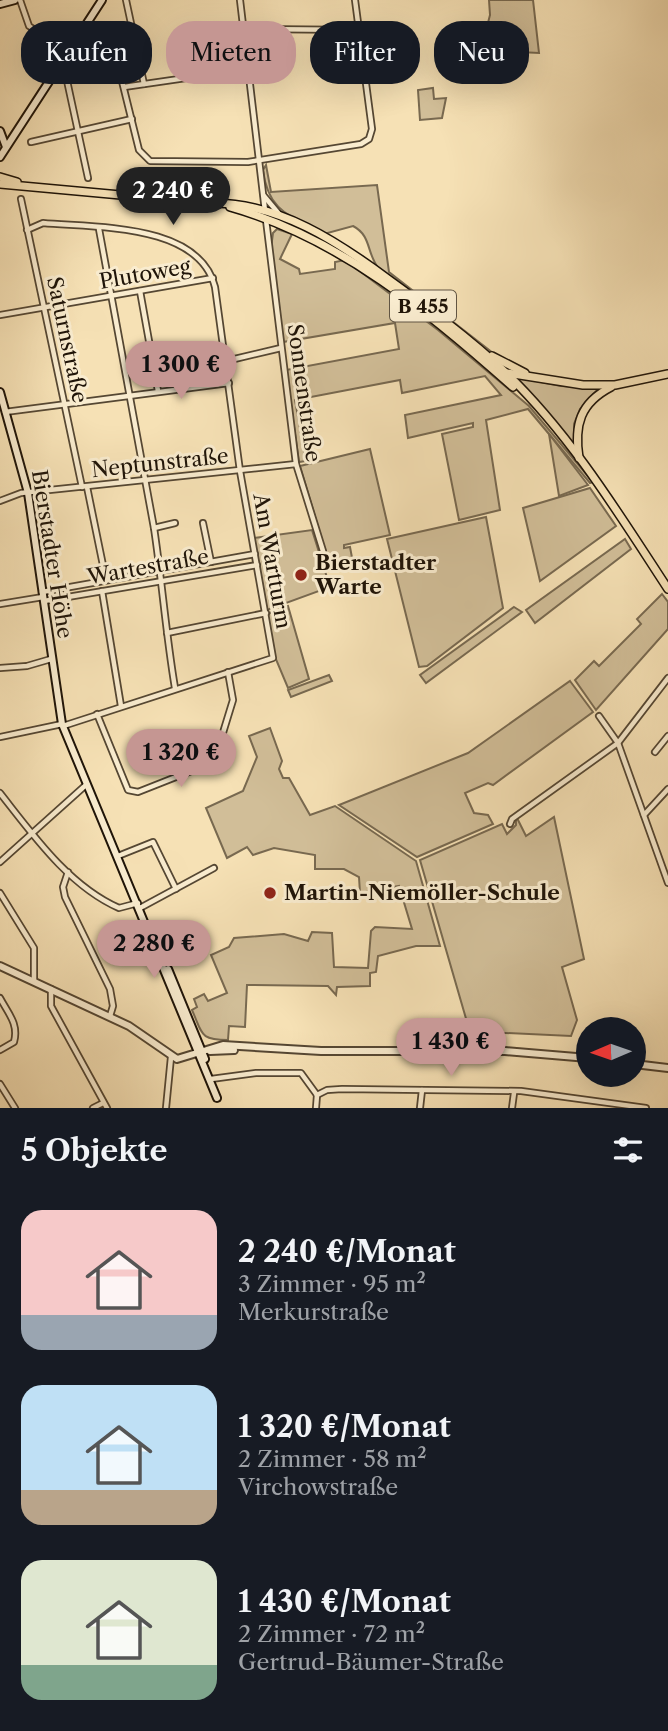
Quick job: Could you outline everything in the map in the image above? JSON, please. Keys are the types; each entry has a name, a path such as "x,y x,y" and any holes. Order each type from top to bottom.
{"main road":[{"path":"0,4 18,0"},
{"path":"88,21 102,0"},
{"path":"0,158 48,84"},
{"path":"0,131 6,147"},
{"path":"0,170 4,178"},
{"name":"B 455","path":"4,178 38,187"},
{"name":"B 455","path":"0,184 215,203 266,215 328,245 361,266 490,367 505,373 583,385 615,385 668,374"},
{"name":"B 455","path":"282,221 297,223 373,268 473,344 502,362 542,379"},
{"path":"473,344 505,373 579,458 665,579 668,589"},
{"path":"490,367 544,416"},
{"path":"579,458 576,431 583,410 597,394 615,385"},
{"name":"Bierstadter Höhe","path":"0,392 28,493 62,725 200,1052"},
{"path":"0,967 110,1016 144,1034 172,1057 180,1059 200,1052 264,1049 505,1051 576,1057"},
{"path":"200,1052 220,1108"},
{"path":"200,1052 217,1098"},
{"path":"646,1065 668,1068"}],"street":[{"path":"18,0 27,21"},
{"path":"126,0 131,21"},
{"name":"Sonnenstraße","path":"240,0 242,21"},
{"path":"355,0 358,21"},
{"path":"68,84 88,178"},
{"path":"123,84 139,150 150,161 259,160 347,148 369,139 372,129 366,84"},
{"path":"124,87 144,84"},
{"name":"Sonnenstraße","path":"250,84 296,464 323,551"},
{"path":"31,142 132,119"},
{"path":"264,195 282,221 268,236"},
{"name":"Saturnstraße","path":"21,199 64,402 106,580"},
{"path":"27,230 40,223 172,240 193,252 213,278"},
{"path":"99,229 154,528 175,688"},
{"name":"Plutoweg","path":"0,315 213,278"},
{"name":"Am Wartturm","path":"213,278 240,471 273,658 228,672"},
{"path":"140,291 158,391"},
{"path":"226,361 281,348"},
{"path":"5,412 64,402 229,383"},
{"name":"Neptunstraße","path":"0,501 28,493 296,464"},
{"path":"154,528 175,523"},
{"name":"Wartestraße","path":"203,523 211,562"},
{"name":"Wartestraße","path":"42,597 106,580 255,554"},
{"name":"Wartestraße","path":"42,597 102,591 257,565"},
{"path":"102,591 121,706"},
{"path":"0,604 42,597"},
{"path":"167,633 266,613"},
{"path":"0,668 27,666 51,659"},
{"path":"0,737 62,725 228,672 233,700 214,762 136,793 128,790 97,714"},
{"path":"510,824 512,819 618,743 668,678"},
{"path":"599,716 618,743 668,883"},
{"path":"655,752 668,736"},
{"path":"0,862 87,784"},
{"path":"644,815 668,789"},
{"path":"0,793 68,872 115,907 139,905 214,868"},
{"path":"118,856 153,842 176,889"},
{"path":"68,872 63,887 65,897 110,989 114,1006 110,1016"},
{"path":"0,892 34,948 34,981"},
{"path":"51,989 51,1006 105,1105 93,1108"},
{"path":"0,998 12,1016 15,1035 14,1042 0,1050"},
{"path":"166,1108 172,1057"},
{"path":"211,1079 256,1073 301,1073 317,1095 316,1108"},
{"path":"0,1084 15,1108"},
{"path":"317,1095 327,1090 514,1093 646,1108"},
{"path":"421,1108 422,1090"},
{"path":"512,1108 514,1093"},
{"path":"592,1100 592,1108"}],"shaded area":[{"path":"489,0 533,0 539,53 529,52 529,21 488,21"},
{"path":"433,88 434,99 446,98 442,118 420,120 418,90"},
{"path":"266,165 271,192 377,185 389,272 502,360 379,269 359,230 353,226 324,234 283,211 270,195 263,170"},
{"path":"277,229 292,234 280,259 299,269 300,274 335,269 335,262 345,260 438,330 529,406 593,482 590,483 528,409 486,420 500,510 459,520 442,434 473,427 473,423 408,438 405,415 501,395 485,376 402,393 400,380 295,400 306,461 299,462 286,370 399,349 395,323 283,342 271,248 273,233"},
{"path":"511,376 561,386 599,388 580,409 574,424 574,446"},
{"path":"549,434 588,485 559,496"},
{"path":"370,449 390,535 344,545 344,548 350,547 353,563 330,567 300,466"},
{"path":"590,488 616,526 540,581 523,508"},
{"path":"486,517 503,608 427,666 419,667 387,539"},
{"path":"312,530 330,587 267,610 254,538"},
{"path":"625,539 631,549 535,623 526,610"},
{"path":"662,594 668,602 668,629 596,710 575,680 594,661 599,666 641,624 637,619"},
{"path":"288,606 309,679 288,688 275,657 267,614"},
{"path":"514,607 522,612 426,683 420,675"},
{"path":"329,675 332,681 291,697 288,690"},
{"path":"570,681 593,712 493,785 488,783 465,793 474,813 488,815 493,824 417,857 339,805 468,753"},
{"path":"270,728 282,761 279,769 283,778 289,778 310,815 335,806 416,861 440,946 416,946 378,956 376,972 370,973 370,986 337,987 336,995 328,986 247,985 245,1027 229,1026 228,1040 212,1039 204,1034 198,1025 192,1010 197,1007 194,999 204,994 208,1001 227,993 211,955 229,947 234,938 284,934 308,941 312,932 332,933 334,967 368,968 371,931 375,927 412,929 399,886 360,893 359,877 344,869 315,869 315,855 274,848 253,855 247,847 227,858 206,808 243,791 257,757 249,736"},
{"path":"516,816 526,836 554,817 584,959 562,967 576,1017 571,1036 464,1031 467,1022 420,860 502,824 507,834 516,825"}],"place":[{"name":"Bierstadter Warte","path":"301,575"},
{"name":"Martin-Niemöller-Schule","path":"270,893"}]}
